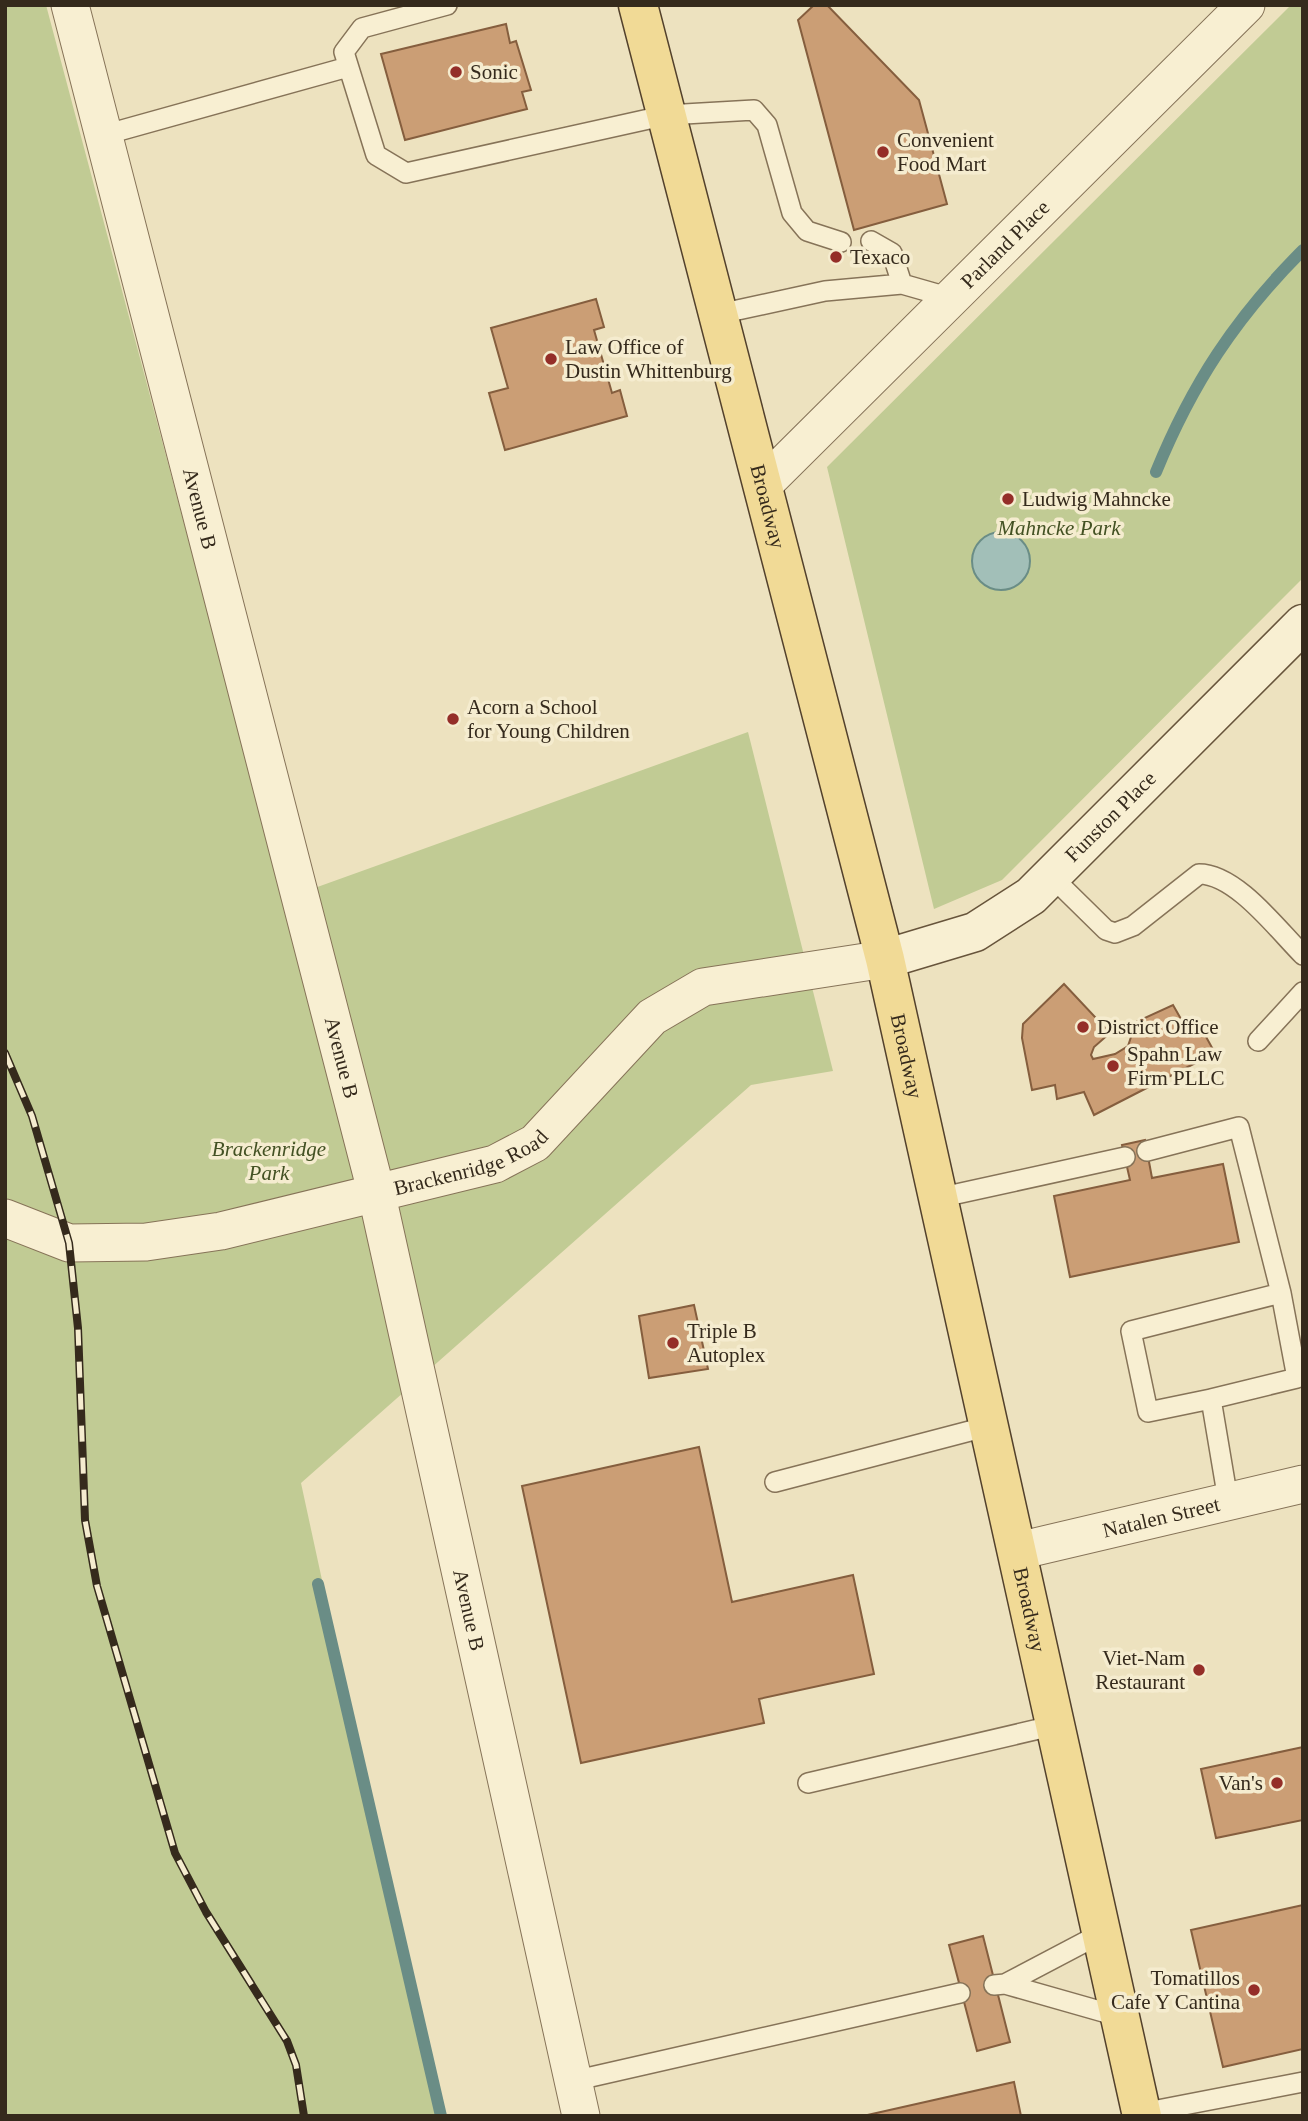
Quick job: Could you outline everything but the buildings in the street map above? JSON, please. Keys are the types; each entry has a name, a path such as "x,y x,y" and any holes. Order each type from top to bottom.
{"main road":[{"name":"Broadway","path":"638,5 885,959 1142,2114"}],"street":[{"name":"Avenue B","path":"70,5 376,1191 428,1438 580,2116"},
{"name":"Parland Place","path":"764,484 1247,5"},
{"name":"Funston Place","path":"885,959 975,932 1031,896 1303,624"},
{"name":"Brackenridge Road","path":"5,1218 69,1243 146,1242 221,1231 495,1164 535,1143 652,1017 703,987 885,959"},
{"name":"Natalen Street","path":"1018,1551 1303,1484"}],"lane":[{"path":"447,5 362,29 344,52 376,155 406,173 667,115 754,110 766,124 792,214 807,231 841,242"},
{"path":"104,135 348,67"},
{"path":"871,241 892,253 902,284"},
{"path":"719,314 825,291 902,284 951,298"},
{"path":"1051,876 1105,930 1115,933 1133,926 1199,874 1211,874 1230,882 1303,955"},
{"path":"1258,1041 1303,992"},
{"path":"1147,1151 1239,1127 1281,1293 1297,1378 1148,1412 1131,1331 1281,1293"},
{"path":"938,1198 1125,1157"},
{"path":"1211,1399 1228,1500"},
{"path":"775,1482 989,1426"},
{"path":"808,1783 1056,1725"},
{"path":"1102,1933 1000,1984 1121,2017"},
{"path":"573,2081 960,1993"},
{"path":"1142,2114 1303,2082"}],"green space":[{"name":"Brackenridge Park","path":"5,5 46,5 284,899 748,732 833,1071 751,1085 301,1483 438,2116 5,2116"},
{"name":"Mahncke Park","path":"1291,5 1303,5 1303,578 1002,880 934,909 827,467"}],"water":[{"path":"1001,532 1012,534 1025,545 1030,561 1028,572 1017,585 1001,590 990,588 977,577 972,561 974,550 985,537"}],"waterway":[{"path":"1156,472 1200,381 1256,301 1303,250"},
{"path":"318,1584 441,2116"}],"railway":[{"path":"5,1053 32,1116 69,1243 78,1328 85,1520 97,1586 175,1853 206,1912 287,2041 296,2065 304,2116"}],"place":[{"name":"Sonic","path":"456,72"},
{"name":"Convenient Food Mart","path":"883,152"},
{"name":"Texaco","path":"836,257"},
{"name":"Law Office of Dustin Whittenburg","path":"551,359"},
{"name":"Ludwig Mahncke","path":"1008,499"},
{"name":"Acorn a School for Young Children","path":"453,719"},
{"name":"District Office","path":"1083,1027"},
{"name":"Spahn Law Firm PLLC","path":"1113,1066"},
{"name":"Triple B Autoplex","path":"673,1343"},
{"name":"Viet-Nam Restaurant","path":"1199,1670"},
{"name":"Van's","path":"1277,1783"},
{"name":"Tomatillos Cafe Y Cantina","path":"1254,1990"}]}
